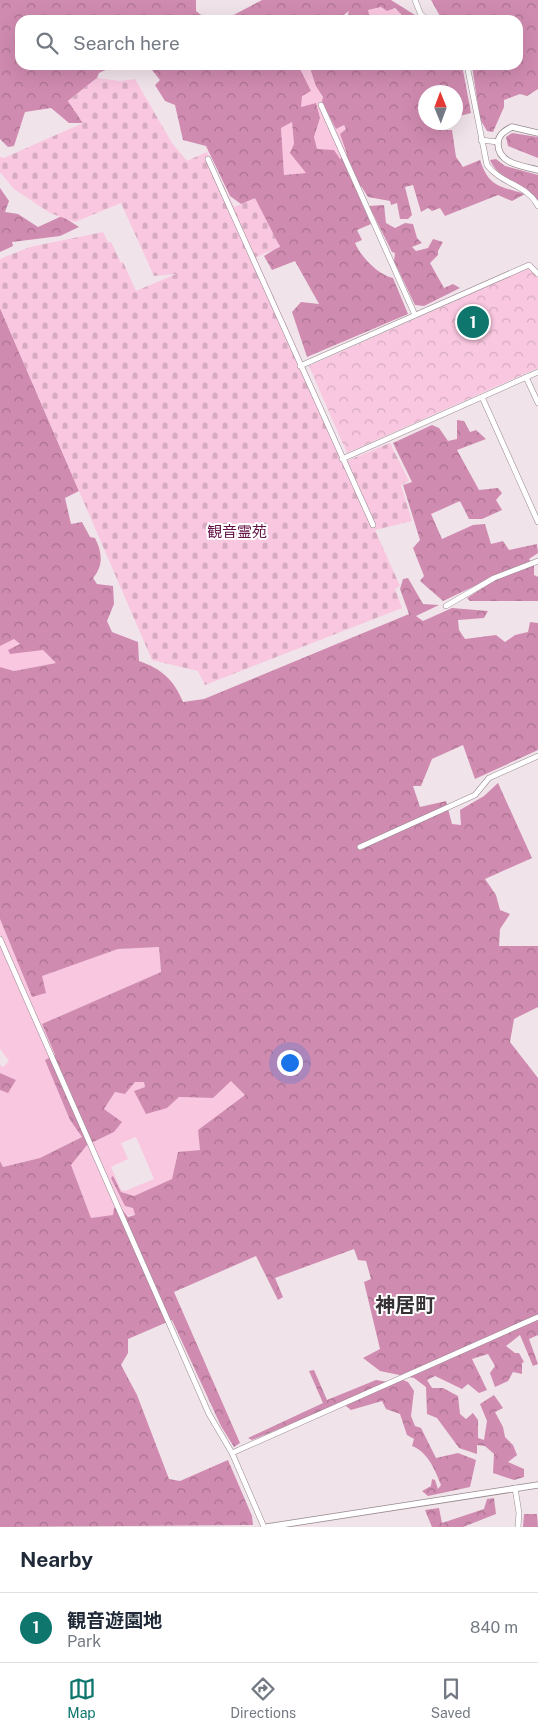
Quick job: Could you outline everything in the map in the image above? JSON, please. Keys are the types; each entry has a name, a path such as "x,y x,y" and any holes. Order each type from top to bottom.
{"street":[{"path":"414,0 421,15"},
{"path":"468,70 487,165 494,175 528,192 538,206"},
{"path":"321,105 416,315"},
{"path":"538,133 512,127 504,130 498,142 499,152 503,158 538,170"},
{"path":"481,140 498,142"},
{"path":"208,159 373,525"},
{"path":"300,366 529,265 538,274"},
{"path":"342,459 538,372"},
{"path":"526,377 538,403"},
{"path":"482,397 538,522"},
{"path":"446,606 494,578 538,561"},
{"path":"360,847 475,795 490,778 538,756"},
{"path":"0,939 209,1414 232,1452 266,1527 538,1485"},
{"path":"232,1452 538,1317"},
{"path":"515,1488 519,1513 518,1527"}],"green space":[{"path":"0,0 196,0 196,11 201,15 15,15 15,70 105,70 99,73 97,78 68,101 83,123 69,123 51,108 25,112 14,146 8,147 0,139"},
{"path":"262,0 391,0 415,15 401,15 395,8 387,11 381,7 368,10 369,15 348,15 349,11 344,15 234,15"},
{"path":"431,0 538,0 538,89 527,96 520,94 504,100 504,107 493,132 487,131 480,119 473,70 523,70 523,15 439,15"},
{"path":"381,7 392,8 401,15 369,15 368,10"},
{"path":"152,70 300,70 311,91 302,96 301,107 316,103 320,118 314,137 317,149 334,150 340,159 347,154 340,134 346,129 344,125 336,129 322,102 323,97 316,86 311,70 463,70 471,113 463,115 463,85 418,85 418,130 452,130 456,157 463,167 480,160 483,169 491,181 502,187 525,194 512,201 498,195 445,216 440,208 432,211 428,208 421,212 413,185 405,187 412,215 408,219 400,219 397,203 391,205 390,201 368,197 361,186 355,187 371,224 357,230 362,240 355,243 361,254 371,265 393,278 408,314 307,357 292,312 301,302 319,304 295,261 272,270 264,256 280,246 241,204 230,196 206,146 183,140 175,105 165,101 155,85 160,80","holes":["292,122 294,144 290,153 306,173 284,175 281,128"]},
{"path":"299,70 311,70 336,129 344,125 346,129 340,134 347,155 340,159 317,150 314,138 320,118 301,107"},
{"name":"観音霊苑","path":"97,78 120,81 135,79 172,143 187,161 207,152 234,207 255,198 280,247 256,257 347,461 390,443 409,481 401,485 412,521 375,530 400,586 395,589 402,608 205,685 198,671 152,660 0,308 0,259 30,247 103,232 108,242 111,242 121,263 123,262 136,291 176,274 154,276 121,203 75,222 50,213 14,189 0,172 0,157 4,158 83,123 68,101"},
{"path":"292,122 294,144 307,173 284,175 281,128"},
{"path":"512,133 538,137 538,158 508,146 506,137"},
{"path":"496,159 505,166 538,175 538,202 527,190 494,167 490,160"},
{"path":"0,188 9,201 5,212 18,214 38,227 62,216 79,227 60,236 12,242 13,246 0,252"},
{"path":"384,205 386,223 395,228 405,223 413,224 417,238 422,243 412,247 416,251 428,248 433,239 443,242 438,255 430,263 444,288 453,284 460,288 424,306 415,305 394,261 395,253 392,252 369,206"},
{"path":"529,268 538,277 538,368 347,453 309,366"},
{"path":"0,308 79,491 65,498 71,524 82,522 90,537 95,538 101,558 97,573 93,578 97,584 113,586 114,604 107,621 112,632 138,642 139,661 166,676 176,687 183,702 204,699 409,614 400,589 403,579 408,578 423,604 439,605 416,616 423,621 452,608 488,611 484,618 458,620 459,630 465,639 496,635 505,642 515,635 528,632 530,622 538,623 538,750 475,779 463,745 432,759 421,786 413,786 420,807 446,801 452,824 461,825 460,810 484,796 498,783 532,858 485,879 496,895 500,910 510,914 500,929 499,946 538,946 538,1007 514,1019 510,1042 538,1078 538,1335 529,1339 538,1364 533,1366 520,1335 506,1346 515,1353 519,1353 524,1362 522,1363 522,1374 513,1372 508,1381 495,1387 490,1373 495,1366 488,1354 472,1359 487,1390 479,1393 468,1384 462,1389 435,1376 427,1380 432,1388 443,1388 458,1396 460,1414 466,1419 473,1413 478,1420 478,1438 484,1440 487,1421 480,1404 494,1395 503,1408 495,1412 503,1427 505,1437 513,1445 517,1455 508,1462 524,1469 524,1477 514,1480 493,1473 494,1454 485,1446 477,1445 477,1454 459,1448 437,1418 427,1414 426,1387 414,1378 380,1371 363,1358 380,1349 364,1282 371,1279 366,1261 358,1260 354,1249 275,1278 283,1297 278,1300 256,1256 174,1292 240,1443 234,1447 221,1426 172,1320 128,1339 128,1353 121,1365 137,1395 169,1479 180,1481 228,1460 252,1516 253,1525 0,1527 0,1161 3,1167 40,1158 82,1137 70,1120 45,1060 55,1055 42,1024 161,972 159,947 118,949 42,976 46,993 32,997 0,919 0,667 14,671 56,663 43,650 10,654 8,650 20,644 14,639 0,646","holes":["231,1081 245,1095 198,1130 200,1150 178,1152 172,1179 134,1196 121,1192 113,1176 111,1178 125,1206 133,1208 135,1215 128,1217 119,1206 114,1208 113,1215 91,1218 71,1165 87,1145 114,1132 122,1122 104,1109 115,1092 125,1094 135,1082 144,1082 145,1087 134,1091 146,1114 167,1108 179,1097 213,1098"]},
{"path":"457,420 464,421 470,432 476,430 486,439 457,450 479,490 498,488 502,493 496,500 502,510 482,519 469,519 460,501 431,514 442,539 473,525 485,524 491,544 503,541 509,550 537,544 538,553 529,559 534,566 534,575 538,577 538,601 470,601 467,598 492,582 479,584 443,601 420,581 424,576 413,548 420,540 403,485 412,482 393,443 432,425 439,428 448,441 457,439"},
{"path":"14,639 20,644 10,653 43,650 56,663 14,671 0,667 0,646"},
{"path":"0,919 32,997 41,976 118,949 159,947 161,972 42,1024 55,1056 46,1060 70,1120 82,1137 40,1158 3,1167 0,1161 0,1090 8,1092 16,1080 0,1073 0,1065 3,1067 9,1061 0,1049"},
{"path":"0,1073 16,1080 8,1093 0,1090"},
{"path":"231,1081 245,1095 198,1130 200,1150 178,1152 172,1179 134,1196 121,1192 113,1177 125,1206 133,1208 135,1215 91,1218 71,1165 87,1145 114,1132 121,1122 104,1109 115,1092 125,1094 135,1082 144,1082 145,1087 134,1091 167,1108 179,1097 213,1098","holes":["136,1137 154,1179 125,1191 121,1190 111,1167 128,1159 121,1143"]},
{"path":"314,1370 327,1400 376,1380 388,1382 398,1378 408,1382 414,1391 411,1416 415,1426 421,1428 436,1458 458,1453 476,1460 470,1487 428,1496 422,1491 431,1486 432,1479 435,1480 438,1489 441,1485 436,1473 427,1457 412,1446 414,1439 407,1435 400,1414 386,1409 382,1401 351,1410 342,1403 252,1440 248,1438 323,1403 309,1371"},
{"path":"494,1498 496,1514 463,1527 432,1527 425,1510 439,1508 442,1523 484,1509 487,1499"},
{"path":"524,1514 537,1514 538,1527 523,1527"}],"place":[{"name":"観音遊園地","path":"473,322"}],"district":[{"name":"神居町","path":"405,1305"}]}
